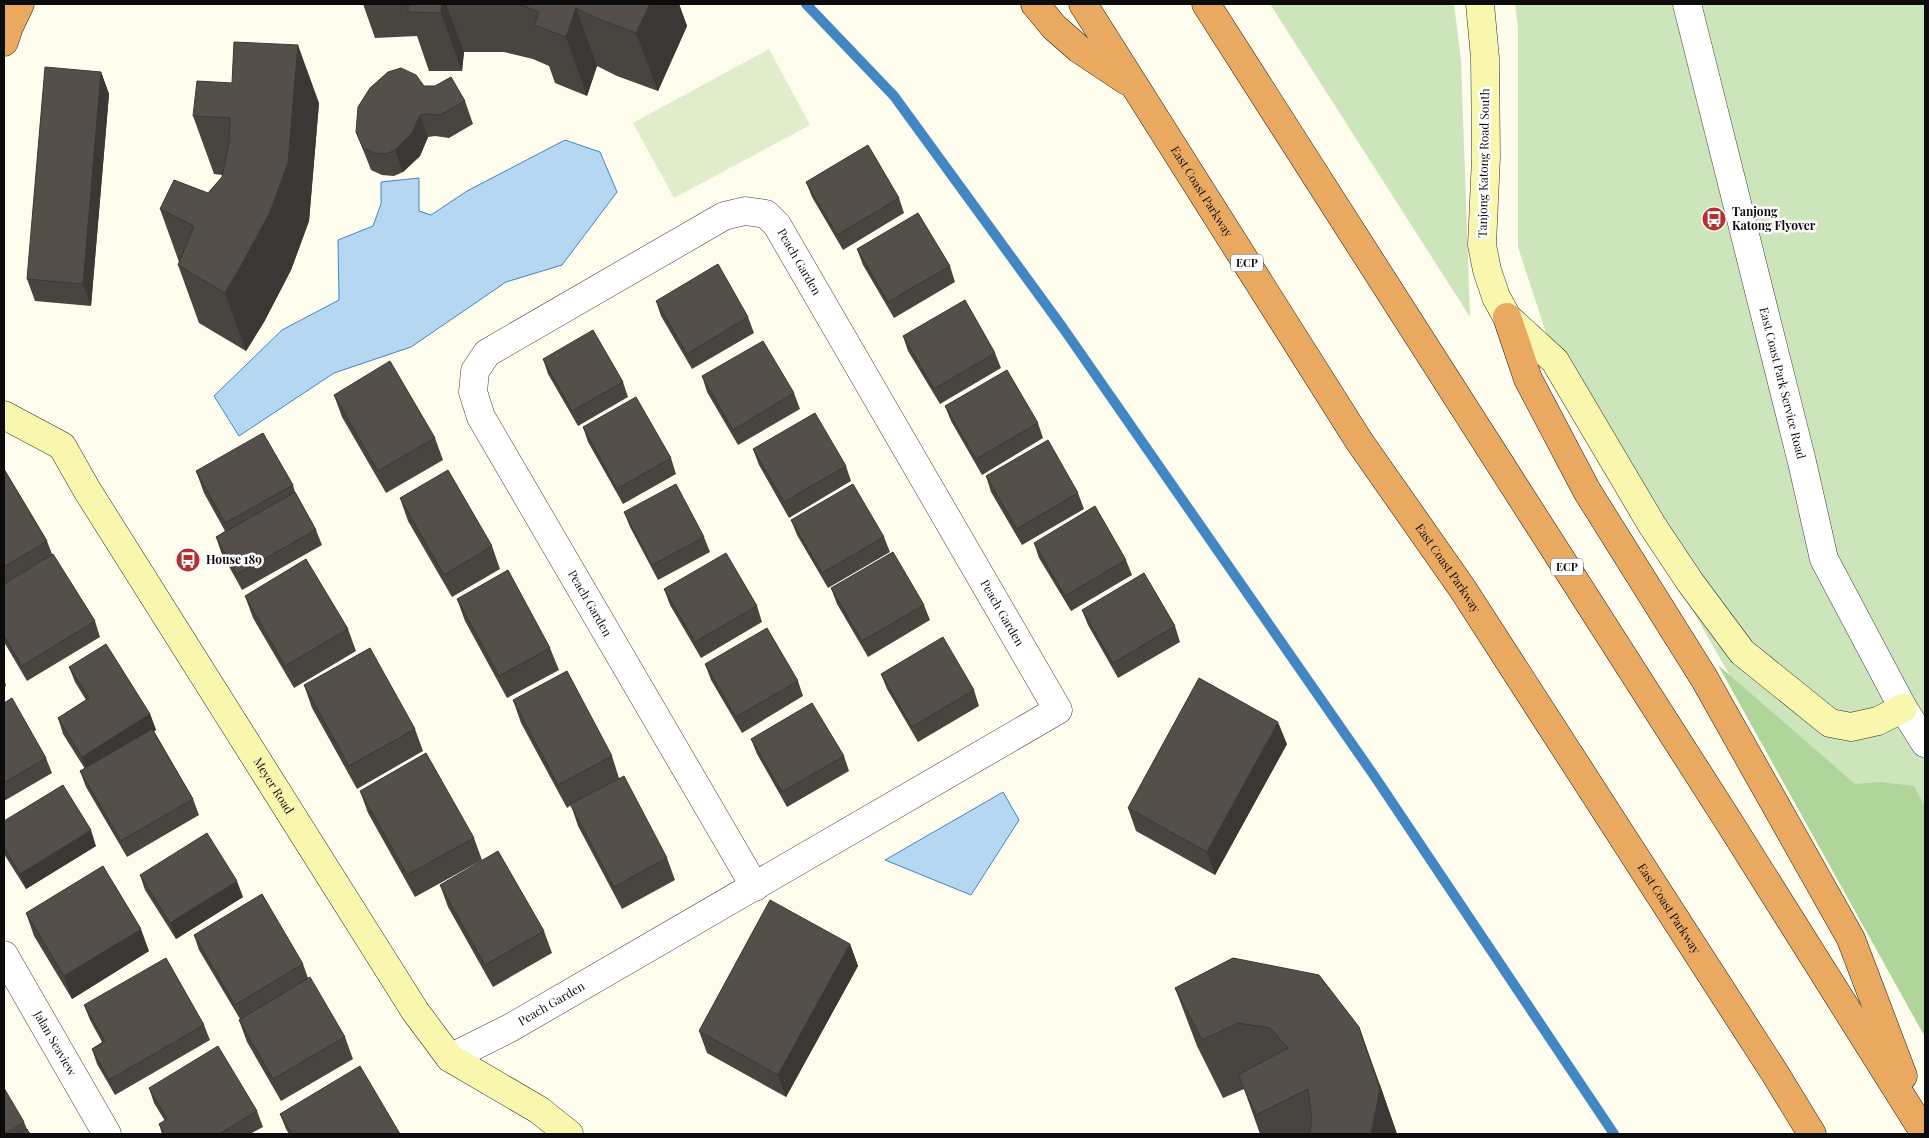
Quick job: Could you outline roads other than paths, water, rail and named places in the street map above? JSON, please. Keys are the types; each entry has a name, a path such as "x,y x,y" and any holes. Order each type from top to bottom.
{"highway":[{"path":"4,42 20,4"},
{"path":"1035,4 1054,28 1079,49 1134,86"},
{"name":"East Coast Parkway","path":"1083,4 1360,441 1462,588 1776,1075 1812,1134"},
{"name":"ECP","path":"1206,4 1719,805 1924,1134"},
{"path":"1507,317 1528,379 1587,491 1704,678 1851,940 1924,1134"}],"street":[{"name":"Tanjong Katong Road South","path":"1480,4 1485,58 1486,157 1482,245 1487,270 1496,298 1507,317 1555,361 1652,525 1690,582 1742,652 1830,723 1852,727 1878,721 1903,708"},
{"name":"East Coast Park Service Road","path":"1687,4 1802,462 1824,559 1903,708 1925,743"},
{"name":"Peach Garden","path":"450,1058 510,1028 754,887 1058,710 777,225 766,214 745,211 724,216 487,353 475,371 474,392 481,416 754,887"},
{"name":"Meyer Road","path":"4,415 62,446 415,1011 450,1058 539,1110 569,1134"},
{"name":"Jalan Seaview","path":"4,955 107,1134"}],"water":[{"path":"565,140 600,152 617,192 562,265 506,282 411,347 334,373 239,436 214,396 282,330 339,300 338,240 373,226 381,204 381,182 419,178 419,211 431,215 467,191"},
{"path":"1003,792 1019,820 971,895 885,860"}],"waterway":[{"path":"806,4 894,96 1063,328 1375,777 1614,1134"}],"place":[{"name":"Tanjong Katong Flyover","path":"1714,219"},
{"name":"House 189","path":"188,560"}]}
